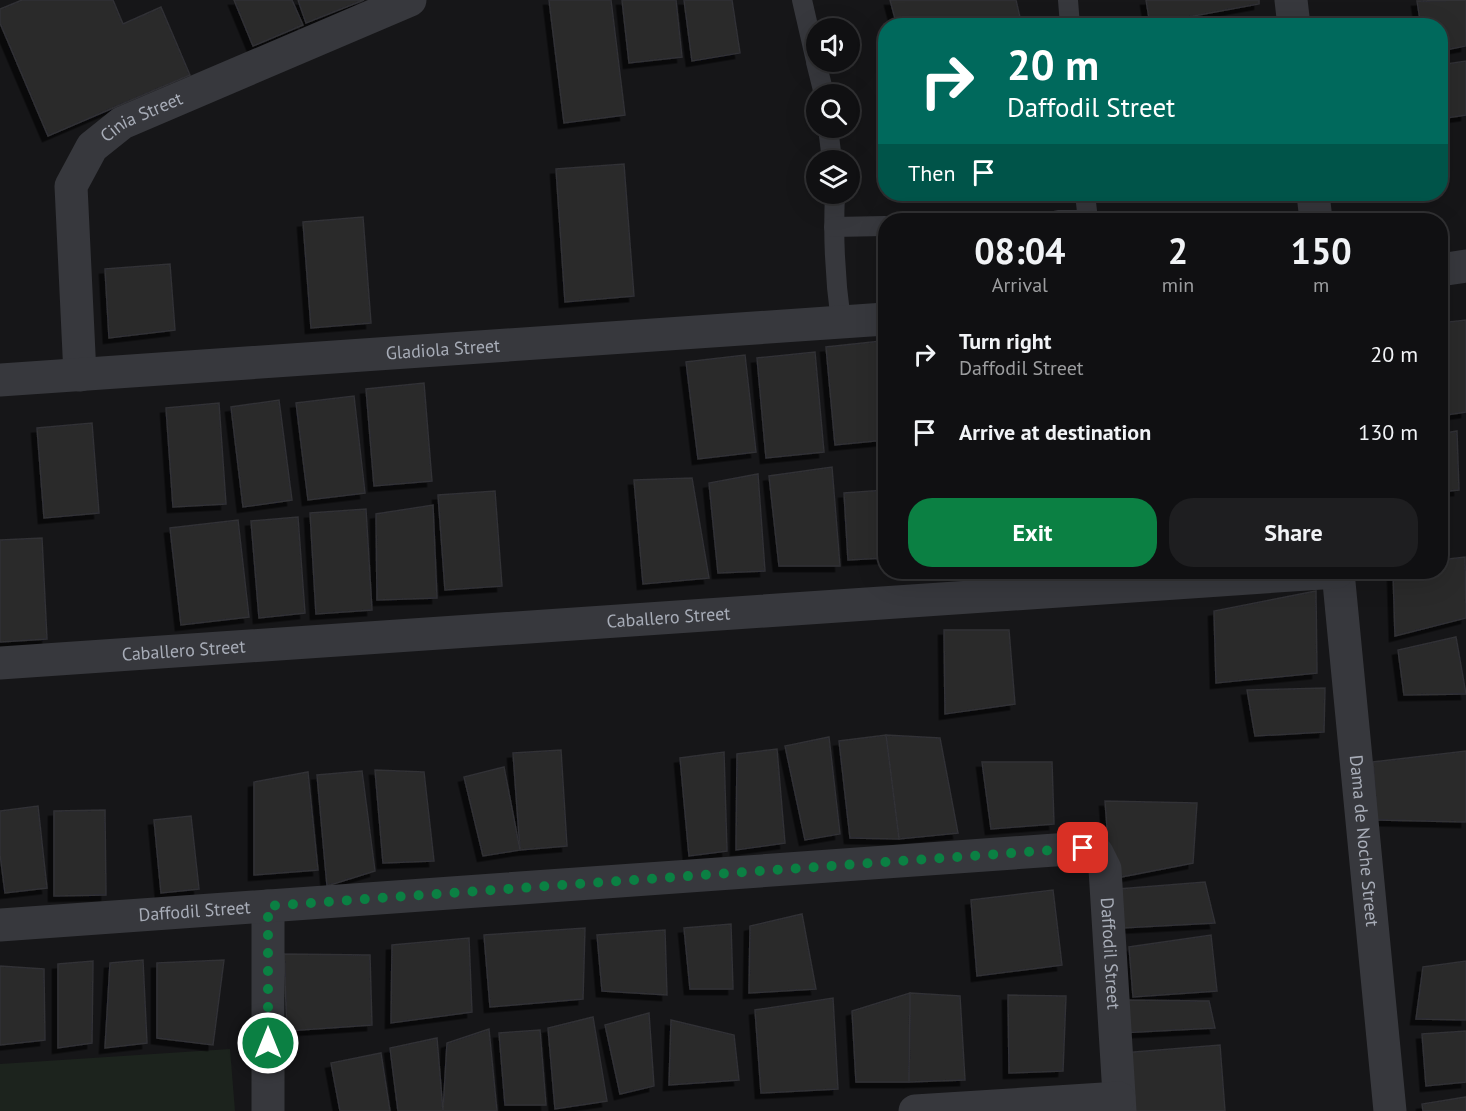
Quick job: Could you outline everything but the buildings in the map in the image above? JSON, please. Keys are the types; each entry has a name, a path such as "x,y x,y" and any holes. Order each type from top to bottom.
{"street":[{"name":"Cinia Street","path":"80,375 71,186 92,147 122,123 410,0"},
{"path":"1291,0 1293,18"},
{"path":"1448,269 1466,266"},
{"name":"Gladiola Street","path":"0,380 878,319"},
{"name":"Caballero Street","path":"0,663 1234,579"},
{"name":"Dama de Noche Street","path":"1338,579 1390,1111"},
{"name":"Daffodil Street","path":"0,925 1083,848 1098,853 1105,869 1120,1104"},
{"path":"268,906 268,1111"},
{"path":"915,1111 1120,1104"}],"lane":[{"path":"802,0 806,18"},
{"path":"1068,0 1069,18"},
{"path":"835,204 837,289 841,322"},
{"path":"834,227 878,226"}],"shaded area":[{"path":"230,1049 235,1111 0,1111 0,1064"}],"route":[{"path":"268,1043 268,906 1083,848"}]}
